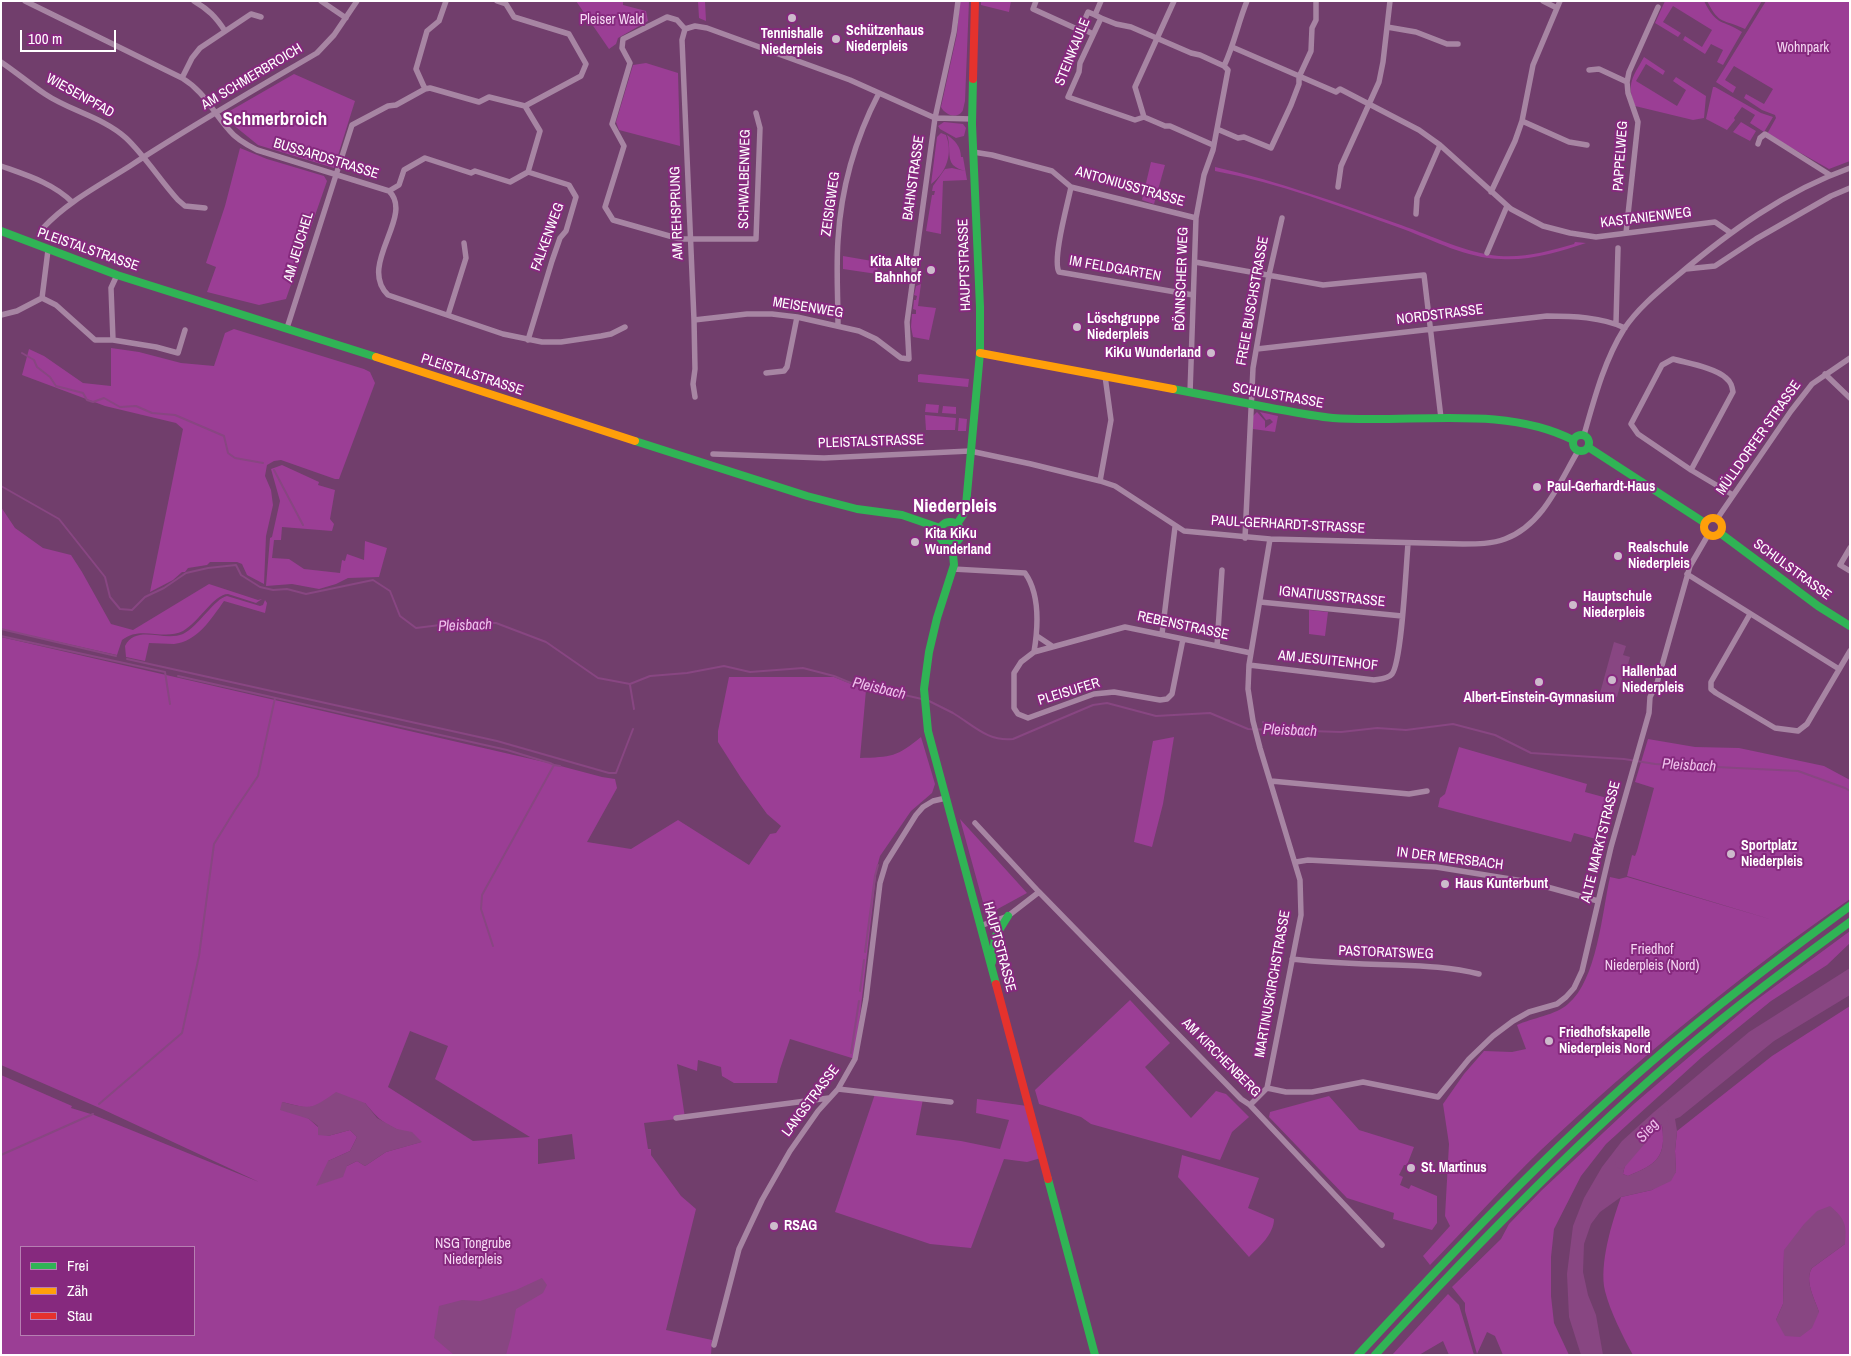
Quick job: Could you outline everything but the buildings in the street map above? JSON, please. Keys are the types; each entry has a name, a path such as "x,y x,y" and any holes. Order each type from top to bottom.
{"main road":[{"name":"HAUPTSTRASSE","path":"957,524 963,515 966,505 980,353 980,307 972,119 975,1"},
{"name":"PLEISTALSTRASSE","path":"1,231 117,275 807,496 857,508 902,515 940,528"},
{"name":"SCHULSTRASSE","path":"980,353 1315,416 1341,419 1441,418 1521,422 1551,429 1573,440"},
{"path":"978,388 987,360 1000,357"},
{"path":"1584,435 1588,439 1588,447 1583,452 1578,451 1574,448 1573,440 1576,436 1584,435"},
{"path":"1588,447 1705,522"},
{"path":"1709,519 1717,519 1722,526 1720,533 1716,536 1708,535 1704,531 1705,522 1709,519"},
{"path":"948,522 957,524 961,530 960,538 952,544 942,541 939,535 940,528 948,522"},
{"name":"SCHULSTRASSE","path":"1720,533 1818,606 1850,626"},
{"name":"HAUPTSTRASSE","path":"952,544 953,569 935,624 924,689 931,746 1095,1355"},
{"path":"1358,1354 1482,1224 1550,1157 1650,1064 1786,953 1850,906"},
{"path":"992,974 993,943 998,929 1008,916"},
{"path":"1375,1355 1511,1212 1658,1072 1785,970 1850,922"}],"street":[{"name":"BUSSARDSTRASSE","path":"25,1 194,85 238,139 257,150 389,191 395,201 396,213 378,269 381,287 388,295 398,300 503,334 528,340 561,342 611,334 625,327"},
{"path":"194,1 207,8 216,17 225,31"},
{"path":"321,1 346,18"},
{"name":"AM SCHMERBROICH","path":"43,228 53,217 72,202 215,113 317,53 334,35 357,1"},
{"path":"446,1 439,21 427,30 416,69 425,89 430,88 478,102 489,97 525,106 581,76 586,64 570,34 514,17 506,4 497,1"},
{"name":"BAHNSTRASSE","path":"909,359 907,322 935,118 954,32 958,1"},
{"path":"1036,1 1033,9 1077,29 1081,28 1093,34"},
{"name":"STEINKAULE","path":"1101,1 1093,34 1080,63 1079,72 1068,98 1136,120 1144,116"},
{"path":"1174,1 1135,87 1144,116 1213,145"},
{"path":"1081,28 1088,12 1116,24 1131,26 1224,66 1247,1"},
{"path":"1217,129 1238,138 1244,137 1271,148 1311,51 1312,28 1316,20 1316,1"},
{"path":"1338,187 1341,166 1379,82 1390,1"},
{"path":"1543,1 1557,8"},
{"path":"1491,192 1515,141 1522,121 1533,65 1560,1"},
{"path":"1589,70 1599,69 1627,82 1629,72 1658,7"},
{"path":"182,78 192,58 200,48 252,14 261,17"},
{"path":"690,240 680,239 614,220 605,207 624,146 612,124 630,63 622,48 623,39 667,16 678,20 685,29 695,26 707,28 850,80 935,118 972,119"},
{"path":"1387,27 1416,32 1447,44 1458,44"},
{"name":"AM REHSPRUNG","path":"685,29 682,40 694,320 695,369 693,384 696,397"},
{"name":"KASTANIENWEG","path":"1232,47 1332,91 1336,92 1340,89 1419,130 1440,145 1507,206 1531,220 1557,230 1596,237 1715,222 1731,232"},
{"name":"WIESENPFAD","path":"1,62 22,75 45,94 116,130 143,157"},
{"name":"BÖNNSCHER WEG","path":"1190,393 1196,218 1217,129 1228,70 1224,66"},
{"name":"PAPPELWEG","path":"1626,233 1638,122 1637,114 1628,93 1627,82"},
{"name":"AM JEUCHEL","path":"287,328 352,126 388,106 396,105 425,89"},
{"name":"ZEISIGWEG","path":"838,325 838,242 846,179 862,131 880,93"},
{"path":"389,191 399,185 404,170 425,158 510,182 528,172 540,131 525,106"},
{"name":"SCHWALBENWEG","path":"690,240 756,239 760,128 756,113"},
{"path":"1522,121 1569,142 1587,145"},
{"path":"1758,144 1760,138 1765,134 1830,175"},
{"path":"1416,214 1417,198 1440,145"},
{"name":"ANTONIUSSTRASSE","path":"973,152 992,155 1052,172 1069,185 1196,218"},
{"path":"143,157 185,206 205,208"},
{"path":"1,166 53,187 64,193 72,202"},
{"path":"1584,435 1598,388 1614,347 1625,328 1648,301 1731,232 1785,197 1830,175 1850,168"},
{"name":"FALKENWEG","path":"528,172 569,184 576,197 566,232 560,238 552,261 528,340"},
{"name":"IM FELDGARTEN","path":"1069,185 1056,267 1059,272 1193,295"},
{"path":"1686,269 1715,266 1764,234 1831,196 1850,188"},
{"path":"1486,253 1507,206"},
{"name":"FREIE BUSCHSTRASSE","path":"1244,538 1250,405 1269,275 1282,218"},
{"path":"448,315 466,258 464,242"},
{"path":"1616,323 1618,248"},
{"path":"42,298 48,250"},
{"path":"1195,262 1323,285 1424,275 1434,329 1441,418"},
{"path":"113,340 111,288 117,275"},
{"path":"1,315 17,311 42,298"},
{"path":"42,298 56,305 95,340 113,340 178,352 185,330"},
{"name":"MEISENWEG","path":"694,320 746,314 772,314 797,317 838,325 859,332 876,339 901,358 909,359"},
{"name":"NORDSTRASSE","path":"1257,348 1547,316 1572,316 1616,323 1625,328"},
{"path":"766,373 784,371 787,367 797,317"},
{"name":"MÜLLDORFER STRASSE","path":"1717,519 1812,384 1850,358"},
{"path":"1692,470 1733,392 1731,383 1721,374 1673,359 1662,365 1631,424 1638,434 1692,470 1733,495"},
{"path":"1825,374 1850,398"},
{"path":"1100,481 1111,420 1106,376"},
{"name":"PAUL-GERHARDT-STRASSE","path":"970,452 1100,481 1125,492 1184,531 1244,538 1408,544 1487,543 1505,539 1519,532 1543,510 1562,481 1578,451"},
{"name":"PLEISTALSTRASSE","path":"713,454 824,458 970,452"},
{"path":"1162,634 1176,526"},
{"name":"ALTE MARKTSTRASSE","path":"1267,1088 1286,1092 1312,1092 1363,1082 1438,1097 1469,1059 1493,1036 1529,1012 1557,1004 1574,988 1582,971 1611,847 1649,712 1650,697 1657,683 1687,574 1708,535"},
{"name":"MARTINUSKIRCHSTRASSE","path":"1267,1088 1301,914 1300,880 1296,862 1253,721 1248,689 1249,665 1270,539"},
{"name":"AM JESUITENHOF","path":"1249,665 1374,680 1384,679 1392,674 1402,616 1408,544"},
{"path":"1850,548 1840,565 1850,571"},
{"path":"953,569 1025,573 1033,590 1036,604 1037,636 1034,652"},
{"path":"1217,646 1222,570"},
{"path":"1687,574 1839,669"},
{"name":"IGNATIUSSTRASSE","path":"1260,602 1402,616"},
{"path":"1750,614 1711,682 1711,689 1716,694 1774,728 1798,731 1806,724 1850,651"},
{"name":"REBENSTRASSE","path":"1034,652 1125,627 1251,653"},
{"path":"1037,636 1052,646"},
{"name":"PLEISUFER","path":"1034,652 1021,662 1014,672 1014,708 1018,714 1028,718 1094,694 1114,692 1160,700 1167,699 1172,694 1183,639"},
{"path":"1271,781 1409,794 1427,791"},
{"name":"LANGSTRASSE","path":"714,1345 739,1249 762,1200 790,1151 829,1098 838,1089 855,1059 866,998 880,883 886,863 916,814 933,801 946,798"},
{"name":"AM KIRCHENBERG","path":"975,823 1040,892 1250,1105 1382,1244"},
{"name":"IN DER MERSBACH","path":"1296,862 1327,861 1436,868 1529,882 1598,901"},
{"path":"980,926 1008,916 1040,892"},
{"name":"PASTORATSWEG","path":"1292,958 1323,963 1430,966 1466,970 1479,974"},
{"path":"1250,1105 1267,1088"},
{"path":"838,1089 951,1102"},
{"path":"676,1118 829,1098"}],"green space":[{"name":"Pleiser Wald","path":"576,1 623,1 623,5 646,11 648,21 618,38 616,44 609,49"},
{"path":"698,1 705,1 706,21 699,18"},
{"path":"960,1 969,1 965,101 961,113 955,116 948,114 941,107 957,34"},
{"path":"981,1 1011,1 1009,12 981,5"},
{"path":"1665,1 1704,1 1716,19 1742,32 1723,65 1717,62 1723,50 1711,44 1705,54 1683,40 1685,36 1702,47 1712,30 1673,6 1663,22 1681,33 1678,37 1655,23"},
{"path":"1707,1 1762,1 1745,29 1719,18"},
{"name":"Wohnpark","path":"1766,1 1850,1 1850,161 1829,169 1767,134 1776,118 1775,115 1762,110 1744,98 1746,94 1764,104 1773,89 1734,66 1725,80 1736,87 1733,93 1716,82"},
{"path":"1644,57 1665,71 1663,75 1646,64 1636,81 1677,106 1686,90 1673,81 1676,77 1706,96 1704,118 1693,120 1635,106 1631,91 1632,80"},
{"path":"646,63 678,73 680,146 619,130 616,122 633,65"},
{"path":"294,74 355,101 334,168 258,145 226,119 228,112"},
{"path":"1713,87 1761,113 1773,117 1764,132 1750,123 1755,115 1742,107 1727,130 1706,119"},
{"path":"944,122 963,124 966,128 964,136 956,138 940,129 938,126"},
{"path":"1741,122 1756,131 1750,141 1733,132"},
{"path":"941,133 946,135 949,155 945,168 931,184 937,137"},
{"path":"947,135 959,147 961,157 963,157 967,180 943,181 941,234 926,231 932,195 934,195 935,191 932,191 933,186 945,169 952,168 965,171 956,167 951,162"},
{"path":"240,148 267,159 324,176 327,181 286,299 259,305 207,292 216,267 206,263 225,206"},
{"path":"1151,162 1165,165 1154,204 1142,200"},
{"path":"1215,167 1309,193 1462,248 1487,254 1499,256 1528,255 1565,247 1575,242 1586,243 1555,253 1522,259 1475,256 1310,196 1263,182 1215,171"},
{"path":"843,256 878,262 877,274 843,269"},
{"path":"921,284 918,306 936,308 929,340 913,337 911,327 912,314 916,314 916,310 913,309 914,300 916,300 917,296 914,295 916,286"},
{"path":"234,329 364,369 370,372 375,383 339,479 281,460 267,465 265,476 271,490 273,505 266,536 264,584 247,575 242,564 237,562 210,562 207,565 188,568 173,580 150,592 183,429 176,423 105,406 22,375 29,349 44,356 83,383 111,386 111,348 139,352 181,363 214,366 225,333"},
{"path":"918,375 969,379 968,387 918,382"},
{"path":"926,404 939,405 938,413 925,412"},
{"path":"943,406 956,407 956,414 942,413"},
{"path":"1257,412 1265,421 1265,428 1273,422 1270,419 1266,420 1260,412 1278,416 1275,432 1253,429 1253,416"},
{"path":"925,415 956,418 955,430 926,430"},
{"path":"959,418 967,419 966,431 958,431"},
{"path":"282,465 319,482 318,485 335,490 330,519 334,524 332,531 282,527 281,540 274,540 272,558 289,559 304,569 340,573 342,560 345,561 347,554 364,560 365,541 387,548 379,577 348,578 319,589 292,584 266,586 270,538 272,537 280,501 271,469"},
{"path":"1,507 15,528 43,548 71,555 111,624 133,630 209,584 258,600 262,599 256,603 228,594 223,595 183,631 168,635 144,633 129,636 122,640 117,655 1,629"},
{"path":"227,596 260,606 263,605 265,600 267,603 265,613 224,601 203,628 190,639 174,644 149,643 145,661 126,657 125,646 130,639 143,635 176,636 183,634 195,625 217,602"},
{"path":"1309,610 1328,612 1325,636 1309,634"},
{"name":"NSG Tongrube Niederpleis","path":"1,637 615,779 617,788 587,842 631,849 678,820 749,865 770,834 776,833 781,826 767,814 718,742 718,731 729,677 834,677 866,690 860,758 893,755 906,749 921,737 935,784 932,793 911,811 880,856 877,867 855,1059 790,1039 777,1083 734,1083 722,1076 721,1067 698,1060 697,1071 677,1064 685,1118 644,1123 648,1149 651,1149 651,1155 681,1196 696,1209 666,1330 712,1340 711,1355 1,1355 1,1075 72,1106 71,1108 94,1115 259,1182 102,1109 1,1065","holes":["410,1031 448,1046 435,1079 530,1137 473,1141 388,1087","282,1102 307,1108 365,1103 387,1124 412,1134 421,1142 386,1152 365,1166 357,1161 347,1166 328,1161 350,1151 357,1137 350,1130 328,1136 309,1119","572,1134 575,1159 538,1164 538,1139"]},
{"path":"1174,737 1163,804 1152,847 1134,842 1153,741"},
{"name":"Friedhof Niederpleis (Nord)","path":"1648,739 1695,747 1739,748 1824,766 1850,780 1850,899 1769,957 1614,1083 1541,1150 1430,1265 1423,1256 1450,1226 1445,1216 1449,1144 1443,1104 1464,1074 1484,1051 1512,1052 1526,1049 1517,1025 1563,1008 1578,993 1586,979 1597,945 1610,877 1619,879 1627,877 1773,920 1627,876 1632,855 1635,856 1637,851 1654,788 1635,782"},
{"path":"1459,747 1587,784 1585,792 1607,798 1596,839 1574,833 1571,842 1438,807 1440,798 1445,794"},
{"path":"960,819 1027,893 994,911 984,906"},
{"path":"1850,931 1850,943 1827,965 1771,1001 1702,1057 1606,1144 1581,1176 1554,1229 1551,1257 1551,1296 1554,1323 1569,1355 1503,1355 1495,1336 1487,1332 1477,1354 1465,1311 1465,1303 1452,1287 1501,1239 1509,1224 1542,1190 1635,1103 1751,1004"},
{"path":"1130,1000 1170,1043 1145,1067 1191,1118 1216,1091 1226,1094 1249,1117 1232,1132 1220,1160 1091,1124 1081,1117 1039,1104 1035,1090"},
{"path":"1850,1006 1850,1355 1633,1355 1610,1307 1604,1280 1607,1243 1621,1197 1652,1190 1676,1172 1675,1151 1677,1131 1772,1056","holes":["1845,1244 1812,1268 1809,1279 1819,1312 1776,1320 1783,1304 1784,1250"]},
{"path":"875,1094 923,1099 916,1135 1000,1149 1009,1120 976,1113 977,1099 1027,1106 1041,1158 1027,1162 1004,1159 971,1248 930,1244 835,1212"},
{"path":"1329,1096 1359,1130 1414,1147 1407,1165 1404,1165 1399,1175 1403,1177 1400,1185 1409,1189 1411,1185 1437,1196 1437,1223 1432,1230 1393,1219 1394,1213 1347,1198 1269,1117 1270,1112"},
{"path":"1660,1121 1663,1141 1660,1155 1647,1167 1628,1176 1623,1174 1625,1165 1630,1159 1630,1146 1641,1133"},
{"path":"1182,1155 1259,1178 1248,1208 1274,1219 1272,1230 1249,1257 1178,1177"},
{"path":"1448,1294 1459,1305 1474,1355 1449,1355 1443,1341 1419,1355 1392,1355"}],"shaded area":[{"name":"Hallenbad Niederpleis","path":"1614,642 1626,646 1623,655 1630,657 1617,697 1600,693"},
{"path":"1850,968 1850,995 1774,1041 1680,1117 1675,1119 1677,1131 1675,1151 1676,1172 1671,1181 1652,1190 1621,1197 1600,1212 1591,1224 1584,1244 1583,1272 1588,1295 1596,1315 1603,1355 1581,1355 1569,1317 1567,1274 1573,1226 1584,1198 1602,1167 1622,1141 1749,1032","holes":["1660,1121 1663,1145 1658,1158 1635,1173 1628,1176 1623,1174 1625,1165 1630,1159 1630,1146 1641,1133"]},
{"path":"336,1092 365,1103 377,1118 397,1129 412,1132 422,1142 386,1152 365,1166 357,1161 347,1166 343,1177 316,1186 328,1161 350,1151 357,1137 350,1130 328,1136 318,1135 318,1126 309,1119 280,1110 282,1102 305,1107 316,1105"},
{"path":"1830,1206 1844,1222 1846,1231 1845,1244 1812,1268 1810,1273 1811,1290 1819,1312 1812,1328 1800,1337 1785,1336 1776,1320 1783,1304 1784,1250 1804,1224 1817,1211"},
{"path":"542,1278 547,1285 543,1293 516,1309 506,1355 454,1355 434,1338 439,1306 462,1300 480,1301 516,1290"}],"waterway":[{"path":"22,353 34,360 37,367 50,377 56,386 83,393 87,400 93,402 104,398 120,407 136,406 152,413 175,415 224,436 228,453 235,458 263,463"},
{"path":"274,470 303,525"},
{"name":"Pleisbach","path":"1,486 59,519 105,577 110,597 120,609 132,610 145,597 164,588 186,573 208,568 236,565 241,575 260,587 273,590 287,589 306,594 373,580 390,591 400,616 416,628 456,623 496,623 546,642 598,678 630,684 650,676 687,673 724,666 750,672 803,668 834,676 851,683 922,699"},
{"path":"1,629 116,656"},
{"path":"1,636 165,672 170,704"},
{"path":"127,659 497,741 609,773 616,773 633,729"},
{"path":"178,676 507,750 554,765"},
{"path":"630,685 634,709"},
{"path":"99,1104 182,1033 199,956 214,844 258,776 275,698"},
{"name":"Pleisbach","path":"929,701 953,713 981,732 1004,739 1013,739 1093,705 1107,703 1156,716 1210,713 1248,729 1341,732 1377,728 1406,730 1453,724 1495,735 1531,753 1624,759 1655,764 1798,771 1850,791"},
{"path":"1263,722 1268,728"},
{"path":"493,946 481,909 482,895 554,765 560,766"},
{"path":"865,952 878,865"},
{"path":"860,991 864,960"},
{"path":"851,1053 859,1001"},
{"path":"1,1155 93,1114"},
{"name":"Sieg","path":"1621,1163 1663,1114"}],"traffic: fast":[{"path":"957,524 963,515 966,505 980,353 980,307 972,124 973,79"},
{"path":"1,231 117,275 376,357"},
{"path":"1173,389 1333,418 1456,418 1517,422 1546,429 1573,440"},
{"path":"1578,435 1584,435 1589,440 1589,443 1587,449 1578,451 1573,446 1573,440 1578,435"},
{"path":"635,441 807,496 857,509 902,515 940,528"},
{"path":"1588,447 1705,523"},
{"path":"950,522 958,525 961,533 958,541 950,544 942,541 939,533 942,525 950,522"},
{"path":"1720,533 1818,606 1850,626"},
{"path":"952,544 954,565 937,618 929,652 924,689 928,731 996,984"},
{"path":"1358,1355 1428,1279 1536,1168 1611,1097 1723,1002 1850,906"},
{"path":"992,962 995,937 1008,916"},
{"path":"1375,1355 1524,1199 1641,1087 1723,1018 1850,922"},
{"path":"1048,1179 1095,1355"}],"traffic: slow":[{"path":"980,353 1173,389"},
{"path":"376,357 635,441"},
{"path":"1713,518 1719,521 1722,527 1719,533 1713,536 1707,533 1704,527 1707,521 1713,518"}],"traffic: jam":[{"path":"973,79 975,1"},
{"path":"996,984 1048,1179"}],"place":[{"name":"Tennishalle Niederpleis","path":"792,18"},
{"name":"Schützenhaus Niederpleis","path":"836,39"},
{"name":"Kita Alter Bahnhof","path":"931,270"},
{"name":"Löschgruppe Niederpleis","path":"1077,327"},
{"name":"KiKu Wunderland","path":"1211,353"},
{"name":"Paul-Gerhardt-Haus","path":"1537,487"},
{"name":"Kita KiKu Wunderland","path":"915,542"},
{"name":"Realschule Niederpleis","path":"1618,556"},
{"name":"Hauptschule Niederpleis","path":"1573,605"},
{"name":"Hallenbad Niederpleis","path":"1612,680"},
{"name":"Albert-Einstein-Gymnasium","path":"1539,682"},
{"name":"Sportplatz Niederpleis","path":"1731,854"},
{"name":"Haus Kunterbunt","path":"1445,884"},
{"name":"Friedhofskapelle Niederpleis Nord","path":"1549,1041"},
{"name":"St. Martinus","path":"1411,1168"},
{"name":"RSAG","path":"774,1226"}],"district":[{"name":"Schmerbroich","path":"275,120"},
{"name":"Niederpleis","path":"955,507"}]}
